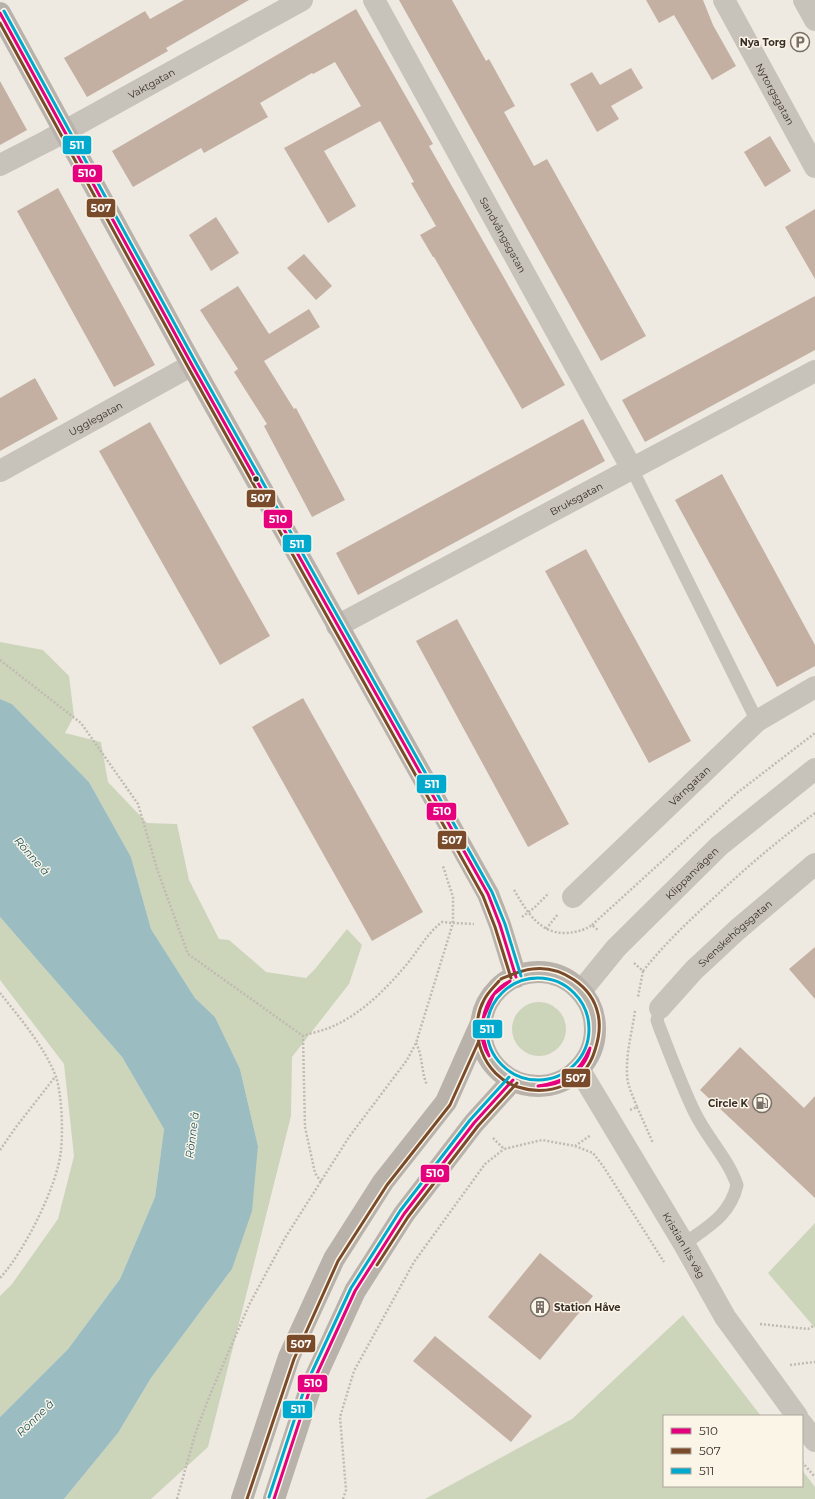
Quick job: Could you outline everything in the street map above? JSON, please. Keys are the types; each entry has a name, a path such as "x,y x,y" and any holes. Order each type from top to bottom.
{"main road":[{"path":"0,13 337,626 488,894 500,925 516,977"},
{"path":"242,1499 289,1357 334,1258 383,1182 446,1102 482,1021 486,1007 493,995 503,984 516,977 529,973 544,973 557,976 570,982 581,992 589,1003 594,1017 595,1031 593,1045 588,1058 579,1069 568,1078 555,1084 541,1086 526,1085 513,1080 501,1072 492,1062 485,1049 482,1035 482,1021"},
{"path":"274,1499 310,1389 355,1290 404,1214 474,1123 513,1080"}],"street":[{"name":"Vaktgatan","path":"0,165 302,0"},
{"name":"Sandvångsgatan","path":"374,0 632,469"},
{"name":"Nytorgsgatan","path":"724,0 815,167"},
{"path":"804,0 815,20"},
{"name":"Ugglegatan","path":"0,471 192,364"},
{"name":"Bruksgatan","path":"337,626 815,371"},
{"name":"Värngatan","path":"573,897 757,721 815,687"},
{"name":"Klippanvägen","path":"581,992 616,948 720,846 815,769"},
{"name":"Svenskehögsgatan","path":"660,1008 694,970 737,930 815,864"},
{"name":"Kristian II:s väg","path":"579,1069 684,1244 725,1317 795,1415"},
{"path":"803,1425 815,1441"}],"lane":[{"path":"632,469 757,721"},
{"path":"660,1008 657,1020 694,1111 706,1134 725,1158 737,1185 731,1202 724,1214 684,1244"}],"path":[{"path":"0,660 81,724 138,804 158,872 188,954 302,1036"},
{"path":"643,971 660,950 721,891 786,834 815,813"},
{"path":"302,1036 329,1028 357,1013 374,1000 402,971 432,930 442,922 500,925 516,920 527,913"},
{"path":"177,1499 196,1431 249,1305 285,1238 349,1137 406,1060 416,1043 453,923"},
{"path":"0,993 27,1027 43,1052 56,1077 61,1102 61,1150 55,1176 41,1212 24,1244 6,1272 0,1278"},
{"path":"302,1036 305,1127 315,1173 321,1182"},
{"path":"0,1150 16,1127 56,1077"},
{"path":"343,1499 346,1490 340,1417 354,1371 414,1262 485,1164 504,1149"},
{"path":"759,1324 808,1329 815,1325"},
{"path":"786,1366 815,1362"},
{"path":"803,1462 815,1477"}],"green space":[{"path":"0,642 43,650 69,676 74,716 65,733 101,742 108,782 147,823 177,824 189,880 219,939 229,940 266,972 306,978 347,929 362,945 349,984 292,1057 291,1116 208,1447 151,1499 64,1499 118,1433 151,1378 232,1269 258,1146 240,1069 215,1017 195,998 151,929 131,857 89,782 12,704 0,699"},
{"path":"0,917 122,1057 164,1129 155,1197 120,1279 68,1349 0,1417 0,1296 12,1284 58,1219 74,1156 64,1064 0,980"},
{"path":"539,1002 549,1004 558,1010 564,1019 566,1029 564,1039 558,1048 549,1054 539,1056 529,1054 520,1048 514,1039 512,1029 514,1019 520,1010 529,1004"},
{"path":"815,1223 815,1328 768,1273"},
{"path":"683,1315 760,1415 663,1415 663,1487 803,1487 803,1471 815,1487 815,1499 425,1499 572,1419"}],"water":[{"name":"Rönne å","path":"0,699 12,704 89,782 131,857 151,929 195,998 215,1017 240,1069 258,1146 252,1211 232,1269 151,1378 118,1433 64,1499 0,1499 0,1417 68,1349 120,1279 155,1197 164,1129 122,1057 0,917"}],"building":[{"path":"184,0 249,0 166,48 168,51 87,97 64,58 145,11 150,19"},
{"path":"399,0 452,0 486,61 489,59 515,106 504,112 534,166 547,159 646,336 601,361"},
{"path":"646,0 703,0 713,25 736,66 712,80 674,15 659,23"},
{"path":"356,9 433,144 429,146 565,385 522,409 420,235 436,226 411,183 414,182 380,121 324,151 356,206 328,223 284,148 361,106 335,62 313,74 312,73 260,103 268,117 204,153 201,148 133,187 112,151"},
{"path":"631,68 643,88 611,106 619,119 597,132 570,84 592,72 600,85"},
{"path":"0,81 27,130 0,145"},
{"path":"770,136 791,171 765,187 744,152"},
{"path":"58,188 155,365 114,387 17,211"},
{"path":"815,209 815,279 785,227"},
{"path":"216,217 239,253 211,271 189,235"},
{"path":"304,254 332,286 316,300 287,268"},
{"path":"238,286 269,334 309,309 320,327 264,361 294,409 296,408 345,500 312,517 264,426 267,424 234,372 238,369 200,310"},
{"path":"815,296 815,350 645,442 622,400"},
{"path":"35,378 58,419 0,451 0,398"},
{"path":"583,419 605,461 358,595 336,553"},
{"path":"150,422 270,636 220,665 99,451"},
{"path":"722,474 815,645 815,666 777,687 675,500"},
{"path":"586,549 691,741 649,763 545,571"},
{"path":"457,619 569,824 528,847 416,641"},
{"path":"303,698 423,912 372,941 252,727"},
{"path":"815,947 815,999 789,969"},
{"path":"740,1047 804,1108 815,1096 815,1198 700,1090"},
{"name":"Station Håve","path":"540,1253 593,1296 540,1360 488,1317"},
{"path":"435,1336 532,1416 511,1442 413,1361"}],"transit line":[{"name":"511","path":"4,11 196,363 492,892 505,924 521,976"},
{"name":"510","path":"0,13 192,365 488,894 500,925 516,977"},
{"name":"507","path":"0,23 188,367 483,896 495,927 511,978"},
{"name":"507","path":"499,981 484,1000 479,1012 477,1025 478,1038 487,1063 506,1081 518,1087 530,1090 554,1089 575,1079 583,1072 590,1062 598,1037 598,1014 595,1004 589,995 582,986 574,980 554,970 532,969 501,979"},
{"name":"511","path":"538,978 557,982 574,993 585,1010 589,1029 585,1048 574,1065 557,1076 538,1080 519,1076 502,1065 491,1048 487,1029 491,1010 502,993 519,982 538,978"},
{"name":"510","path":"483,1019 486,1007 492,997 500,988 510,981"},
{"name":"510","path":"483,1019 494,994 510,981"},
{"name":"510","path":"483,1019 483,1038 489,1056"},
{"name":"510","path":"483,1019 482,1038 489,1056"},
{"name":"507","path":"247,1499 294,1359 338,1261 387,1185 450,1105 487,1023"},
{"name":"510","path":"538,1086 555,1083 571,1076 583,1064 590,1048"},
{"name":"510","path":"538,1086 556,1082 570,1075 581,1064 590,1048"},
{"name":"511","path":"269,1497 305,1387 351,1288 400,1211 470,1120 509,1077"},
{"name":"510","path":"274,1499 310,1389 355,1291 404,1214 474,1123 513,1080"},
{"name":"507","path":"377,1265 408,1217 478,1126 517,1083"}],"place":[{"name":"Nya Torg","path":"800,42"},
{"name":"Circle K","path":"762,1103"},
{"name":"Station Håve","path":"540,1307"}]}
